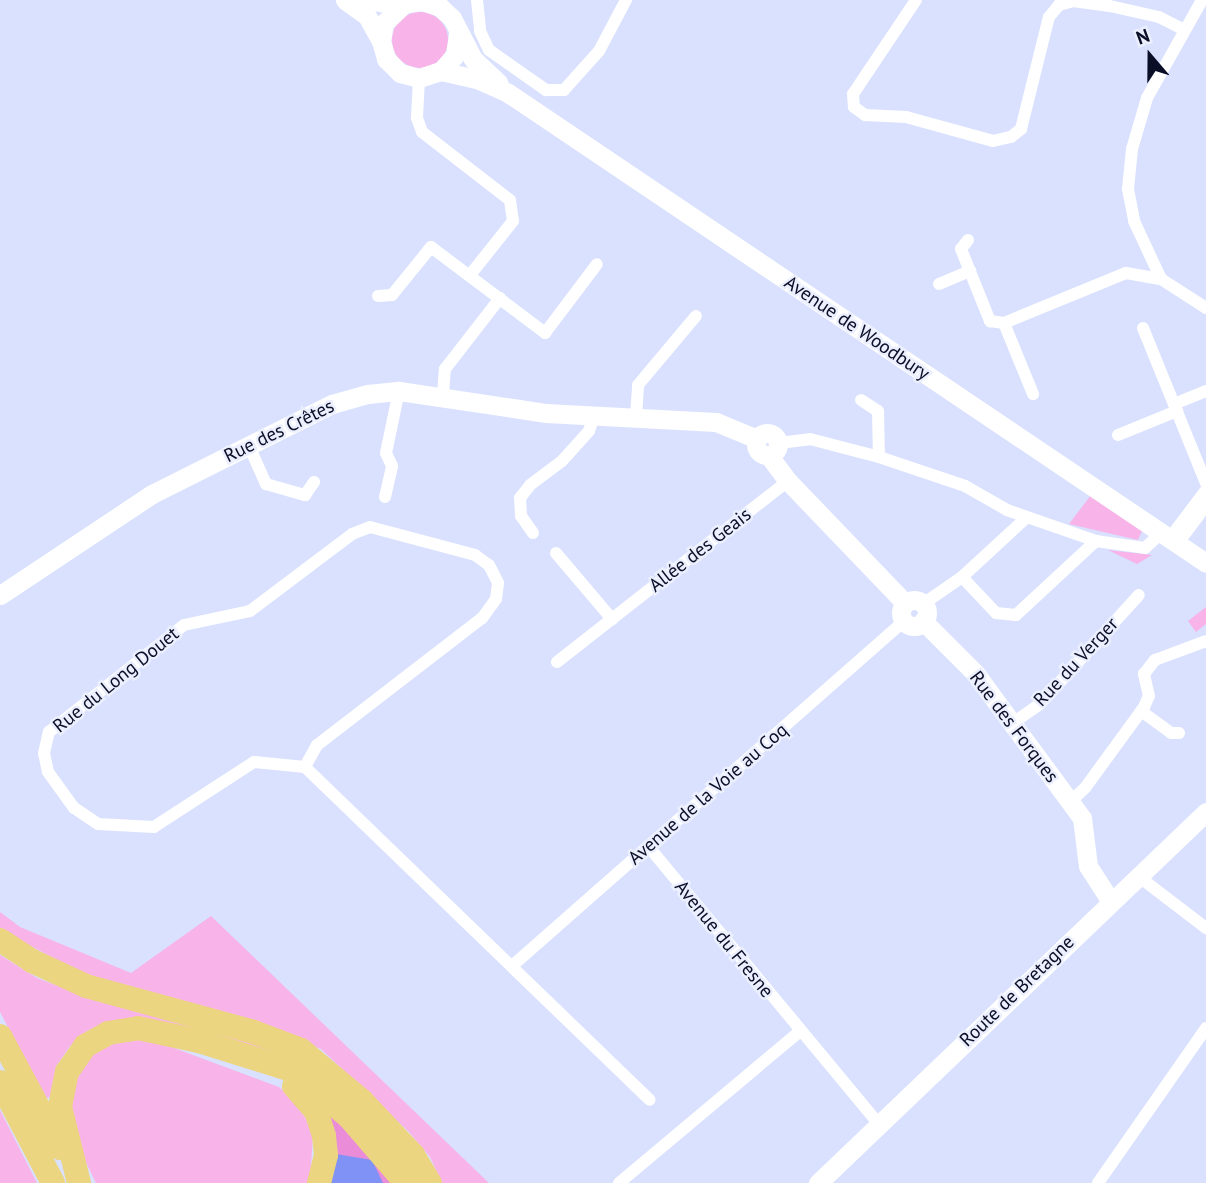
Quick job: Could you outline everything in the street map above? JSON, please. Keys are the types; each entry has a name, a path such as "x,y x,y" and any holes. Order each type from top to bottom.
{"highway":[{"path":"0,940 32,961 86,986 251,1031 302,1051 342,1080 394,1134 430,1183"},
{"path":"78,1183 60,1107 67,1072 85,1046 108,1033 138,1028 283,1065 306,1079 349,1117 406,1183"},
{"path":"0,1036 78,1183"},
{"path":"236,1051 287,1080 316,1111 326,1155 319,1183"},
{"path":"0,1082 54,1183"}],"street":[{"path":"345,0 362,10 381,41 392,67 419,78 441,71 455,55 458,34"},
{"name":"Avenue de Woodbury","path":"370,0 432,1 446,12 473,59 508,93"},
{"path":"477,0 480,31 489,50 546,90 564,90 598,51 626,0"},
{"path":"916,0 853,94 854,107 865,115 906,117 993,141 1011,137 1021,129 1052,10 1073,1 1110,3 1159,17 1183,29"},
{"path":"1161,279 1134,221 1128,189 1132,149 1147,99 1183,29 1202,0"},
{"path":"381,41 384,23 409,2"},
{"name":"Avenue de Woodbury","path":"441,71 477,79 508,93 1206,563"},
{"path":"419,78 417,118 422,132 510,200 513,220 470,275"},
{"path":"968,240 961,249 990,321 1004,323 1126,273 1161,279 1206,308"},
{"path":"378,296 392,295 430,247 545,333 597,264"},
{"path":"939,284 970,271"},
{"path":"443,395 445,369 500,298"},
{"path":"636,416 638,386 696,316"},
{"path":"1004,323 1034,394"},
{"path":"1143,328 1206,483"},
{"path":"384,497 392,466 386,453 399,391"},
{"name":"Rue des Crêtes","path":"0,595 100,525 332,404 399,391 443,395 546,413 716,422 757,439"},
{"path":"1118,435 1206,391"},
{"path":"861,400 878,411 879,457"},
{"path":"533,533 521,516 520,498 530,485 562,461 589,431 594,416"},
{"name":"Rue des Forques","path":"757,439 758,451 774,449 788,481 975,673 1010,725 1082,818 1088,866 1117,896"},
{"path":"774,449 810,439 879,457 965,486 1007,510 1096,541 1145,548 1169,538 1206,506"},
{"path":"249,446 266,484 304,495 314,481"},
{"name":"Allée des Geais","path":"557,662 788,481"},
{"path":"1169,538 1206,490"},
{"path":"1007,510 1011,532"},
{"name":"Avenue de la Voie au Coq","path":"512,966 914,612 961,577 1027,517"},
{"name":"Rue du Long Douet","path":"370,527 475,555 489,565 498,583 496,599 482,618 317,745 305,766 254,762 171,820 136,828 98,824 74,808 48,772 44,753 49,732 184,625 250,611 352,534 370,527"},
{"path":"961,577 996,613 1016,615 1096,541"},
{"path":"556,553 612,619"},
{"name":"Rue du Verger","path":"1010,725 1040,704 1139,595"},
{"path":"1070,802 1149,696 1144,674 1155,660 1206,641"},
{"path":"1140,711 1171,733 1180,733"},
{"path":"305,766 650,1100"},
{"name":"Route de Bretagne","path":"808,1183 823,1177 1206,811"},
{"name":"Avenue du Fresne","path":"648,846 878,1124"},
{"path":"1138,876 1206,928"},
{"path":"1098,1183 1206,1028"},
{"path":"619,1183 800,1031"}],"shaded area":[{"path":"420,12 431,14 440,20 446,29 446,51 440,60 431,66 420,68 409,66 400,60 394,51 392,40 394,29 400,20 409,14"},
{"path":"1091,495 1142,531 1138,540 1069,524"},
{"path":"1108,550 1152,555 1137,564"},
{"path":"1206,607 1206,624 1196,632 1188,621"},
{"path":"0,912 20,927 131,973 211,916 489,1183 442,1183 430,1157 409,1132 321,1049 249,1019 82,973 0,930"},
{"path":"0,955 37,978 93,999 253,1039 333,1092 107,1022 87,1031 70,1046 57,1065 50,1097 45,1098 0,1012"},
{"path":"150,1039 279,1087 298,1104 313,1133 310,1183 96,1183 77,1144 67,1095 83,1060 116,1040"},
{"path":"318,1099 399,1183 331,1183"},
{"path":"0,1110 37,1183 0,1183"}],"water":[{"path":"336,1154 372,1160 383,1183 331,1183"}]}
